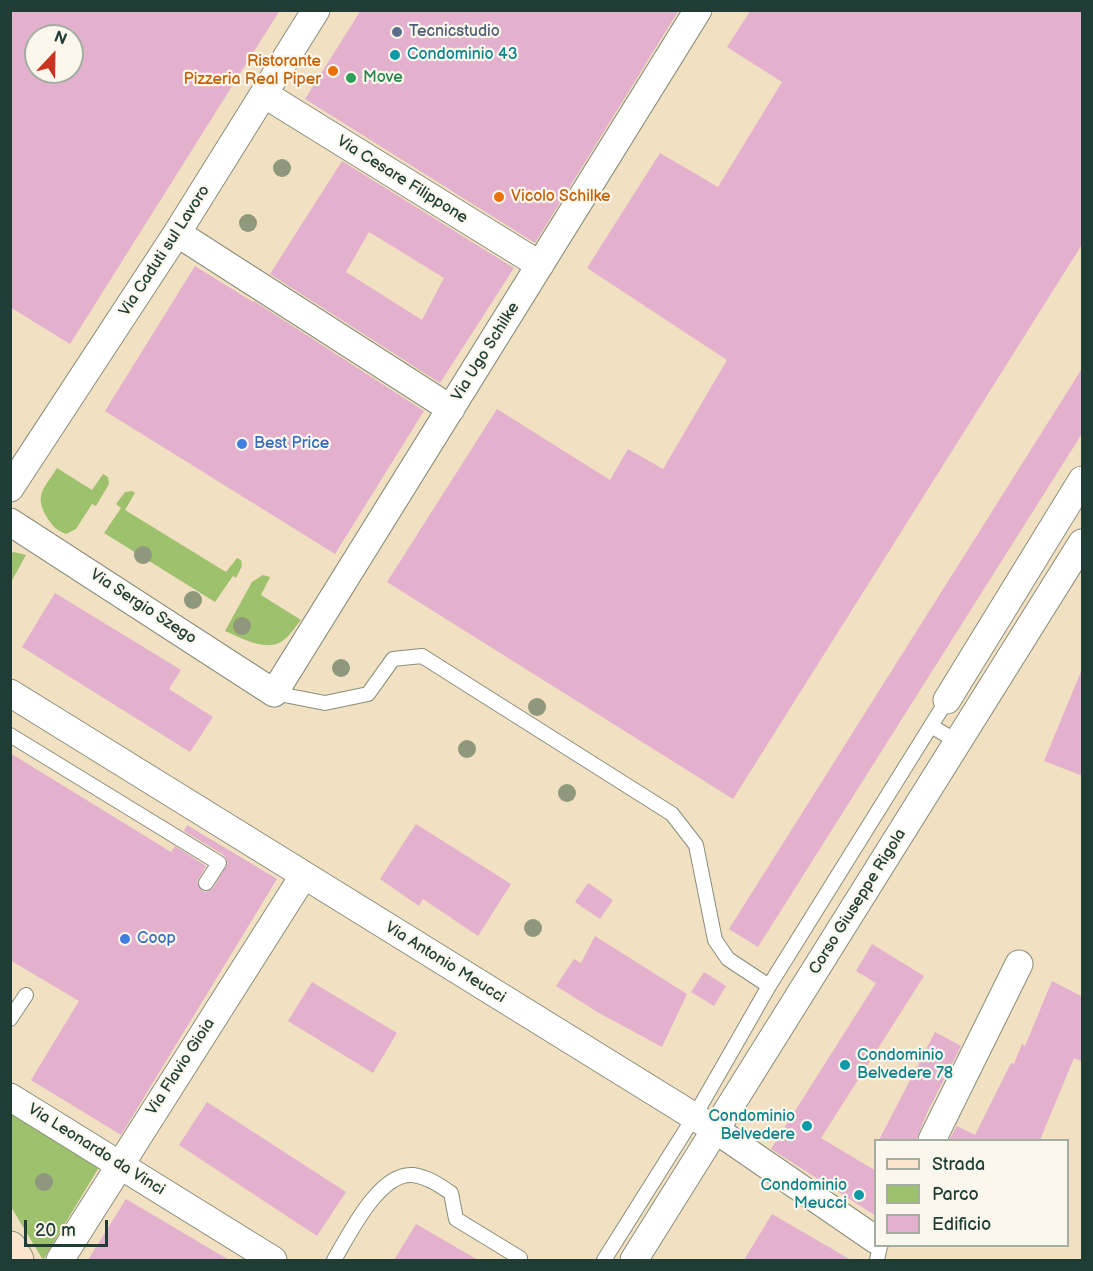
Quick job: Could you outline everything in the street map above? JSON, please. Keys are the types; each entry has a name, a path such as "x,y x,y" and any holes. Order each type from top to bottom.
{"street":[{"name":"Via Caduti sul Lavoro","path":"10,488 177,233 316,10"},
{"name":"Via Ugo Schilke","path":"274,693 698,10"},
{"name":"Via Cesare Filippone","path":"264,94 540,265"},
{"path":"177,233 451,409"},
{"path":"947,700 1083,480"},
{"name":"Via Sergio Szego","path":"10,522 274,693"},
{"name":"Corso Giuseppe Rigola","path":"634,1260 705,1124 958,742 1083,543"},
{"name":"Via Antonio Meucci","path":"10,693 705,1124 874,1239"},
{"name":"Via Flavio Gioia","path":"60,1260 304,875"},
{"path":"932,1139 1019,964"},
{"name":"Via Leonardo da Vinci","path":"10,1097 273,1260"},
{"path":"10,1248 18,1260"}],"lane":[{"path":"274,693 325,703 368,694 393,659 422,656 672,814 696,845 715,940 728,959 770,986"},
{"path":"604,1260 705,1124 770,986 947,700"},
{"path":"931,726 958,742"},
{"path":"10,735 219,863 206,884"},
{"path":"10,1019 26,995"},
{"path":"334,1260 369,1202 386,1184 411,1175 432,1180 451,1193 456,1219 520,1258"}],"green space":[{"path":"57,468 92,490 103,474 108,477 109,484 96,506 92,504 76,529 66,534 52,524 41,504 44,487"},
{"path":"125,492 135,493 125,510 226,572 237,558 241,560 242,566 236,578 233,576 215,602 104,533 121,508 116,504"},
{"path":"11,553 26,555 11,582"},
{"path":"263,575 270,577 261,595 301,620 285,639 271,645 247,641 225,631 252,582"},
{"path":"10,1111 101,1164 43,1260 11,1207"}],"building":[{"path":"10,10 280,10 70,344 10,307"},
{"path":"361,10 679,10 535,243 305,99"},
{"path":"751,10 1083,10 1083,243 733,799 387,582 497,409 610,480 628,449 663,469 727,360 587,268 660,153 718,187 782,82 727,47"},
{"path":"342,161 514,268 440,383 270,274","holes":["369,232 444,278 422,320 346,272"]},
{"path":"195,266 254,301 424,411 335,554 105,411"},
{"path":"1083,367 1083,432 758,947 729,929"},
{"path":"55,593 181,670 169,689 213,717 190,752 22,647"},
{"path":"1083,669 1083,776 1044,761"},
{"name":"Coop","path":"10,753 171,852 175,846 206,866 197,882 202,891 206,892 213,888 228,863 224,855 184,831 187,825 277,879 121,1135 31,1080 79,1001 10,960"},
{"path":"416,824 511,884 478,936 423,899 419,906 380,879"},
{"path":"588,883 613,900 600,919 575,902"},
{"path":"595,936 687,994 662,1047 599,1013 556,986 574,959 581,963"},
{"path":"872,944 924,976 821,1138 874,1170 874,1215 771,1149 876,983 856,971"},
{"path":"704,972 726,986 714,1006 691,992"},
{"path":"1052,981 1083,997 1083,1062 1074,1058 1040,1139 950,1139 957,1126 975,1135 1011,1063 1014,1064 1022,1044 1025,1046"},
{"path":"312,982 397,1033 373,1073 288,1021"},
{"path":"935,1032 961,1046 916,1139 880,1139"},
{"path":"207,1102 346,1192 317,1236 179,1145"},
{"path":"126,1199 229,1260 88,1260"},
{"path":"772,1214 851,1260 744,1260"},
{"path":"416,1224 478,1260 394,1260"}],"place":[{"name":"Tecnicstudio","path":"397,32"},
{"name":"Condominio 43","path":"395,55"},
{"name":"Ristorante Pizzeria Real Piper","path":"333,71"},
{"name":"Move","path":"351,78"},
{"name":"Vicolo Schilke","path":"499,197"},
{"name":"Best Price","path":"242,444"},
{"name":"Coop","path":"125,939"},
{"name":"Condominio Belvedere 78","path":"845,1065"},
{"name":"Condominio Belvedere","path":"807,1126"},
{"name":"Condominio Meucci","path":"859,1195"}]}
